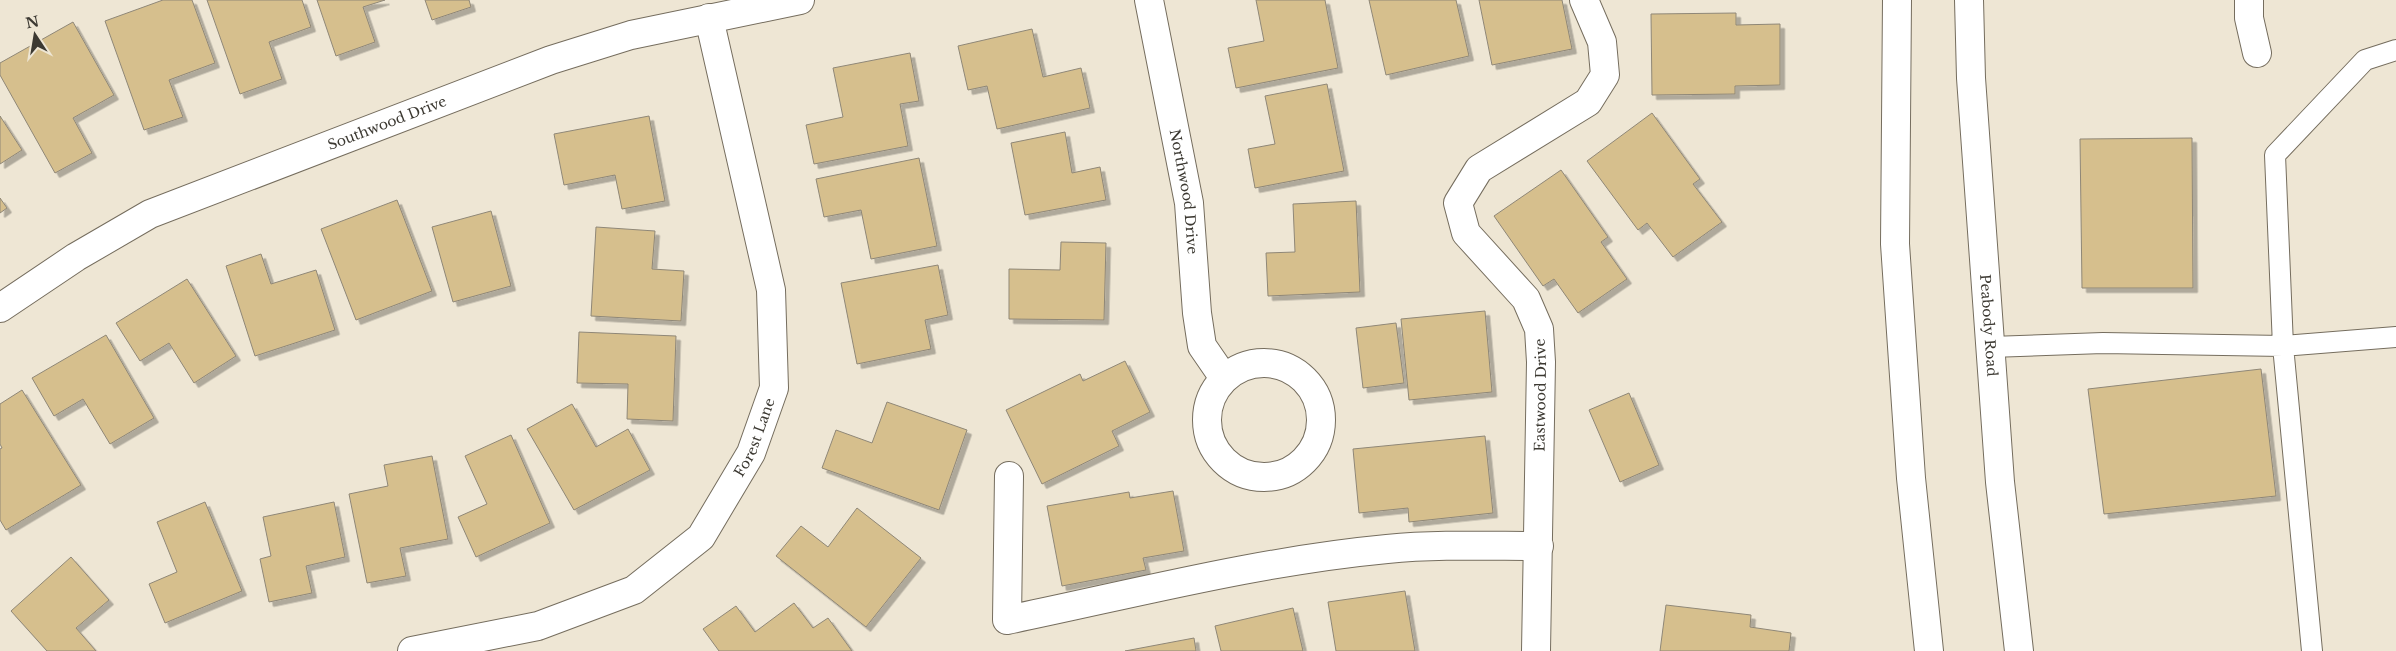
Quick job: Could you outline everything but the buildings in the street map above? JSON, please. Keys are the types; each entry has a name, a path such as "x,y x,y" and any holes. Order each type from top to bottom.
{"street":[{"name":"Southwood Drive","path":"0,308 76,258 150,214 551,60 631,35 800,0"},
{"name":"Northwood Drive","path":"1149,0 1189,203 1197,313 1202,346 1224,378"},
{"name":"Eastwood Drive","path":"1536,651 1541,362 1538,329 1526,299 1466,233 1458,203 1479,169 1588,102 1605,75 1602,42 1584,0"},
{"path":"1897,0 1895,244 1911,478 1929,651"},
{"name":"Peabody Road","path":"1969,0 1971,78 2000,482 2019,651"},
{"path":"2249,0 2249,18 2257,53"},
{"name":"Forest Lane","path":"412,651 538,626 634,590 701,536 751,453 774,388 771,290 709,18"},
{"path":"1258,363 1277,364 1294,372 1309,384 1318,400 1321,419 1319,438 1310,454 1297,468 1280,476 1260,478 1241,474 1225,464 1213,449 1206,431 1206,412 1213,393 1224,378 1240,368 1258,363"},
{"path":"1009,476 1007,620 1274,564 1323,557 1388,549 1450,546 1539,546"}],"lane":[{"path":"2312,651 2283,346 2275,155 2365,60 2396,50"},
{"path":"1991,347 2103,343 2283,346 2396,337"}]}
